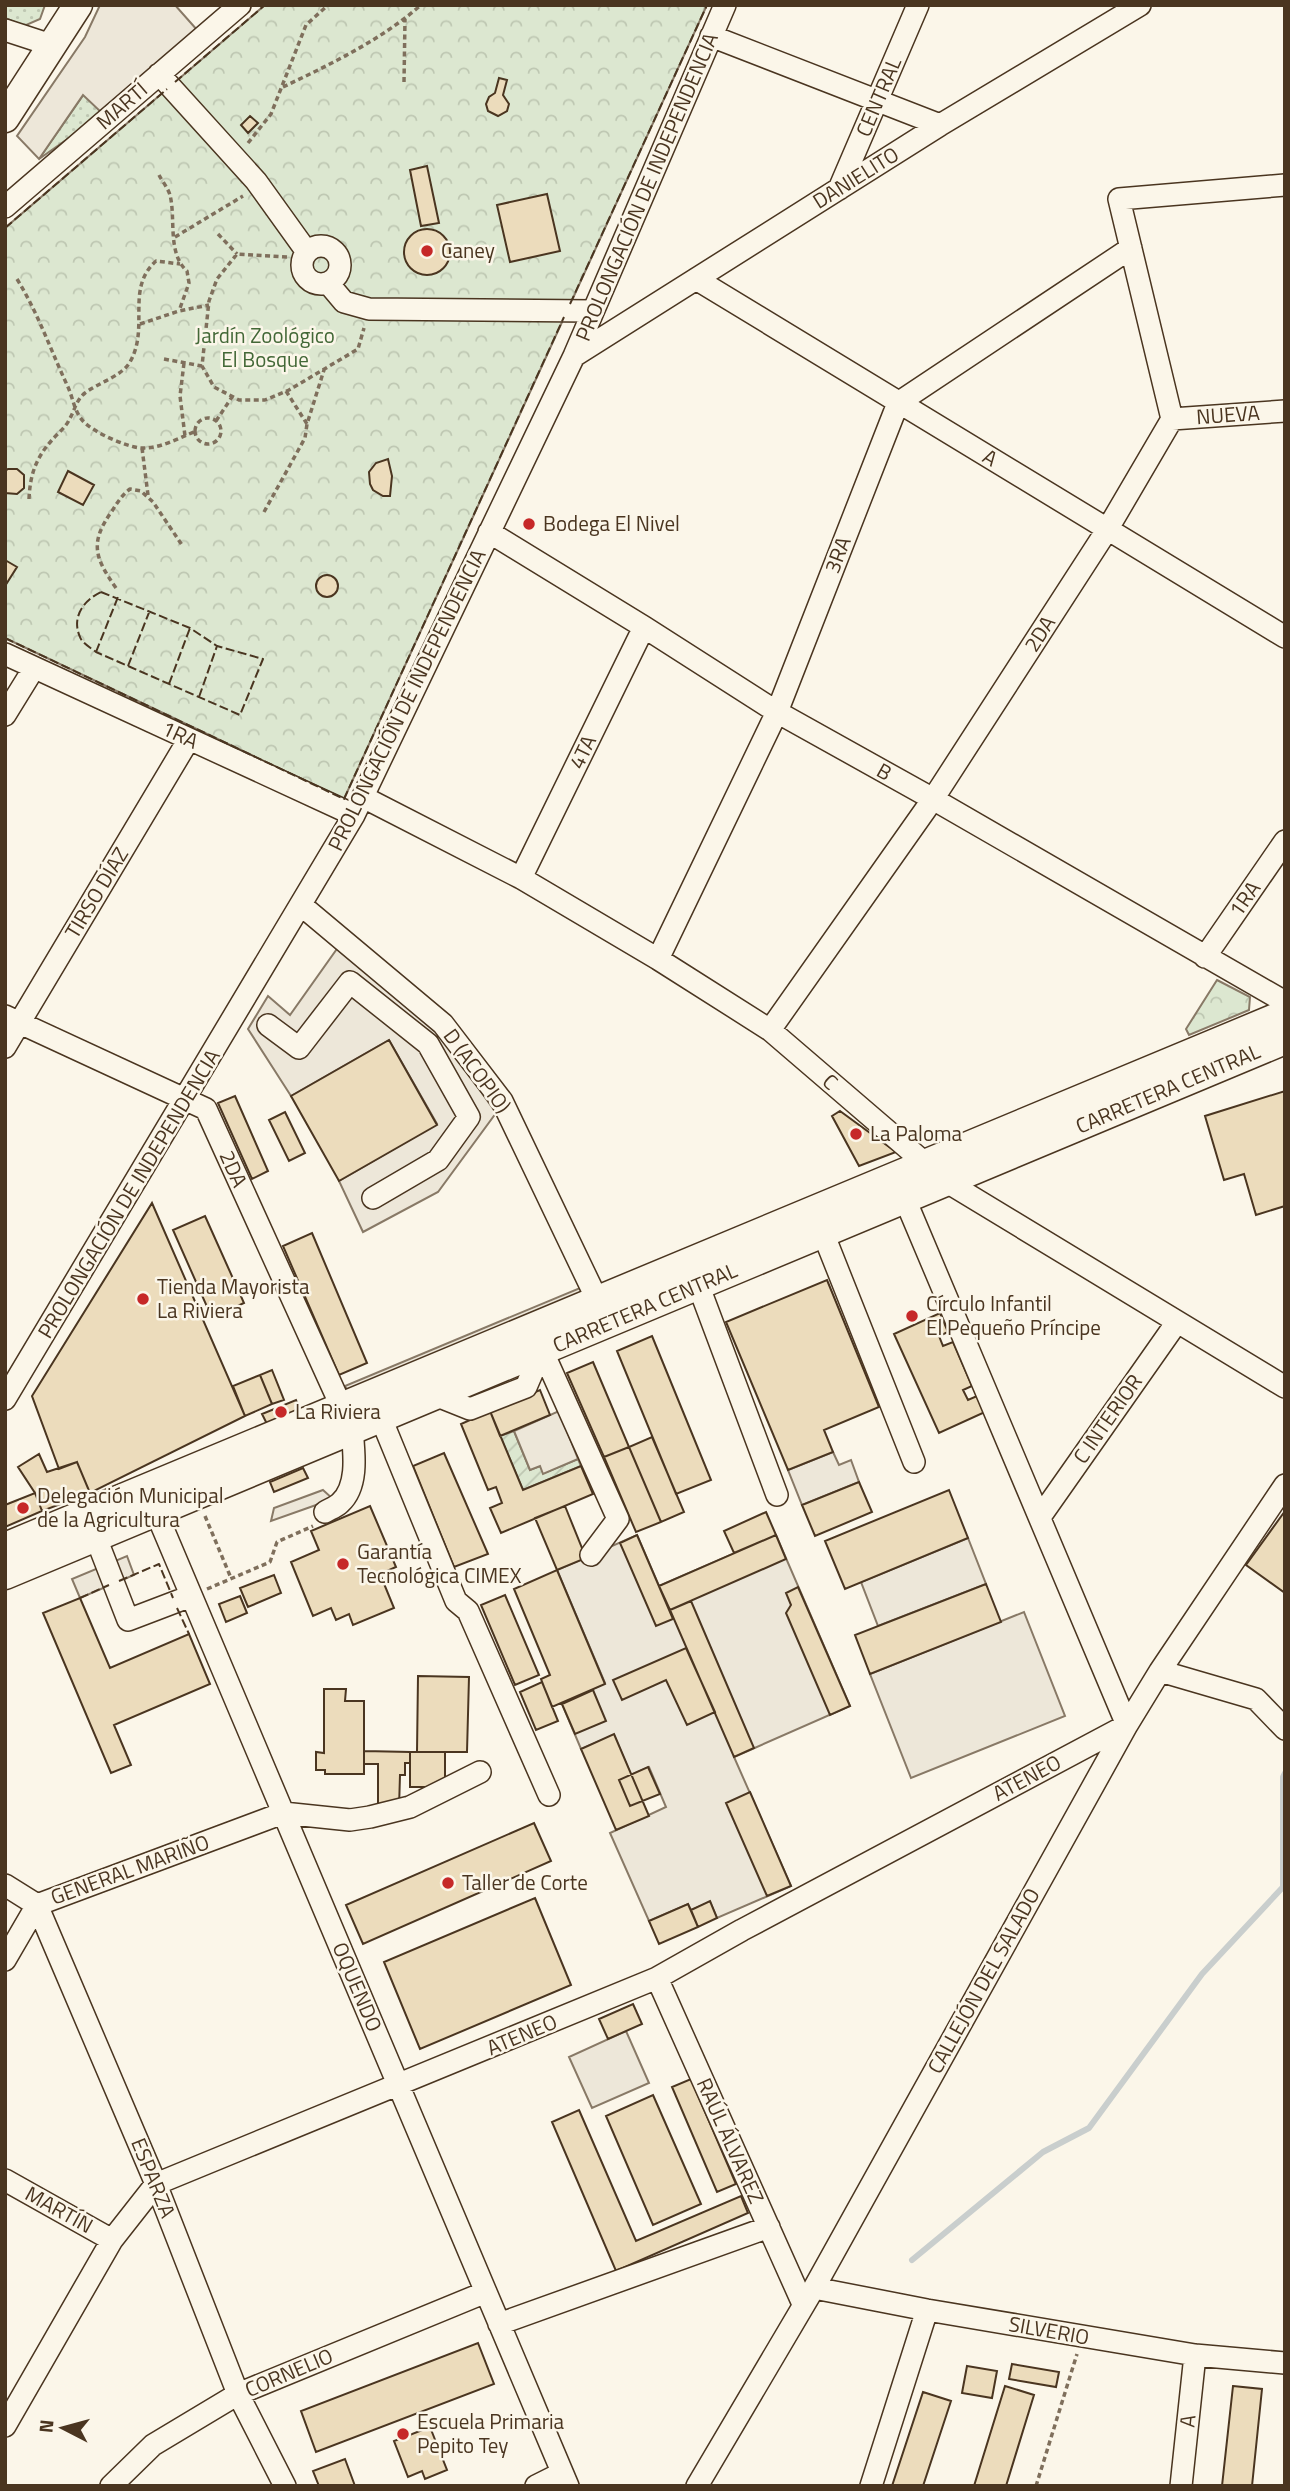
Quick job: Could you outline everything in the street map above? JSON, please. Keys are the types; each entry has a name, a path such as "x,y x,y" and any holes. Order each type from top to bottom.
{"main road":[{"path":"5,118 45,43 58,5"},
{"path":"5,86 78,5"},
{"name":"CARRETERA CENTRAL","path":"936,1173 1285,1014"},
{"name":"CARRETERA CENTRAL","path":"5,1547 91,1525 936,1173 1285,1040"},
{"name":"CARRETERA CENTRAL","path":"694,1274 823,1233 900,1188"},
{"name":"CARRETERA CENTRAL","path":"376,1406 435,1395 542,1350 603,1312"},
{"name":"CARRETERA CENTRAL","path":"5,1575 91,1525"}],"street":[{"name":"MARTÍ","path":"5,207 240,5"},
{"name":"PROLONGACIÓN DE INDEPENDENCIA","path":"5,1399 13,1370 186,1100 358,806 574,356 724,5"},
{"name":"CENTRAL","path":"839,189 918,5"},
{"name":"DANIELITO","path":"574,356 940,125 1140,5"},
{"path":"5,30 45,43"},
{"path":"711,36 940,125"},
{"path":"159,74 256,181 305,255"},
{"path":"1172,419 1119,199 1285,185"},
{"path":"318,246 324,246 334,252 338,257 337,275 328,283 315,283 305,276 302,264 305,255 318,246"},
{"path":"898,403 1131,248"},
{"name":"A","path":"696,279 1285,637"},
{"path":"328,283 344,302 369,309 593,312"},
{"name":"3RA","path":"658,959 777,712 898,403"},
{"name":"NUEVA","path":"1172,419 1285,411"},
{"name":"2DA","path":"770,1030 933,799 1107,530 1172,419"},
{"name":"B","path":"489,532 777,712 1285,1002"},
{"name":"4TA","path":"521,878 644,627"},
{"name":"1RA","path":"5,654 189,739 358,806"},
{"path":"5,715 34,668"},
{"name":"TIRSO DÍAZ","path":"5,1047 13,1019 189,739"},
{"name":"C","path":"358,806 521,878 658,959 770,1030 936,1173 1285,1387"},
{"name":"1RA","path":"1205,957 1285,841"},
{"name":"D (ACOPIO)","path":"301,905 443,1024 502,1101 603,1312"},
{"path":"268,1025 299,1048 350,982 348,954 353,949"},
{"path":"350,982 428,1044 469,1117 438,1160 373,1198"},
{"name":"2DA","path":"13,1019 206,1109 346,1419"},
{"path":"900,1188 1127,1725"},
{"path":"823,1233 914,1462"},
{"path":"694,1274 777,1495"},
{"name":"C INTERIOR","path":"1040,1517 1177,1322"},
{"path":"542,1350 618,1519 591,1555"},
{"path":"376,1406 456,1601 468,1611 549,1796"},
{"path":"319,1519 340,1504 351,1484 354,1453 346,1419"},
{"name":"CALLEJÓN DEL SALADO","path":"697,2486 809,2296 1127,1725 1160,1671 1284,1488"},
{"name":"OQUENDO","path":"151,1501 565,2479"},
{"path":"91,1525 128,1620 191,1595"},
{"path":"1160,1671 1256,1699 1285,1729"},
{"name":"ATENEO","path":"5,2426 112,2240 156,2184 657,1978 1127,1725"},
{"path":"283,1813 350,1820 370,1817 410,1807 480,1772"},
{"name":"GENERAL MARIÑO","path":"5,1960 37,1905 283,1813"},
{"path":"5,1885 37,1905"},
{"name":"ESPARZA","path":"37,1905 156,2184 238,2394 285,2486"},
{"name":"RAÚL ÁLVAREZ","path":"657,1978 769,2227 809,2296"},
{"name":"MARTÍN","path":"5,2180 112,2240"},
{"path":"499,2324 769,2227"},
{"name":"CORNELIO","path":"111,2486 153,2445 238,2394 486,2292"},
{"name":"SILVERIO","path":"809,2296 927,2310 1195,2355 1285,2363"},
{"path":"871,2486 927,2310"},
{"name":"A","path":"1181,2486 1195,2355"},
{"path":"536,2486 565,2479"}],"path":[{"path":"235,158 271,114 306,25 328,5"},
{"path":"281,88 349,55 405,19 421,5"},
{"path":"404,82 405,19"},
{"path":"159,175 169,194 180,264 187,271 189,283 179,311"},
{"path":"174,237 240,199 256,181"},
{"path":"218,234 237,254 305,255"},
{"path":"237,254 217,279 209,305 202,366 204,374 214,387 239,400 265,400 286,391 358,349 369,309"},
{"path":"29,499 30,477 44,449 69,421 74,406 83,394 128,366 138,345 139,286 148,269 156,261 180,264"},
{"path":"18,279 34,308 82,420 97,431 142,448 185,436 196,431 201,420 209,418 216,421 221,432 214,442 202,442 196,431"},
{"path":"140,324 179,311 209,305"},
{"path":"164,359 202,366"},
{"path":"184,363 180,396 185,436"},
{"path":"264,512 305,438 325,369"},
{"path":"286,391 307,424"},
{"path":"216,421 232,397"},
{"path":"142,448 148,497"},
{"path":"116,588 100,565 96,546 103,524 124,493 130,489 141,491 148,497 182,545"},
{"path":"194,1509 206,1516 231,1578"},
{"path":"191,1595 270,1562 277,1542 319,1519"},
{"path":"1036,2486 1082,2337"}],"green space":[{"path":"5,5 45,5 40,19 24,26 5,18"},
{"name":"Jardín Zoológico El Bosque","path":"265,5 707,5 344,799 5,638 5,228"},
{"path":"84,94 103,114 39,159"},
{"path":"1217,980 1250,997 1249,1010 1189,1035 1186,1029"},
{"path":"514,1431 530,1470 540,1466 544,1473 578,1459 581,1466 523,1490 500,1436"}],"shaded area":[{"path":"100,5 175,5 198,31 103,114 83,95 39,159 17,136 85,37"},
{"path":"339,946 441,1035 496,1113 438,1192 363,1232 339,1181 437,1124 389,1040 291,1096 248,1029 268,996 290,1015"},
{"path":"580,1288 585,1301 351,1398 345,1386"},
{"path":"559,1411 578,1459 543,1474 540,1466 530,1470 514,1431"},
{"path":"833,1452 839,1465 851,1460 859,1482 802,1505 788,1470"},
{"path":"323,1490 333,1499 271,1521 274,1508"},
{"path":"637,1535 659,1586 776,1535 850,1706 734,1757 791,1886 717,1918 710,1902 691,1910 688,1904 649,1921 610,1833 666,1807 649,1767 631,1775 614,1735 581,1749 562,1704 605,1683 557,1570"},
{"path":"968,1538 986,1584 878,1626 861,1582"},
{"path":"127,1556 134,1575 80,1598 72,1579"},
{"path":"1024,1612 1065,1716 911,1778 870,1674"},
{"path":"626,2031 649,2083 592,2108 569,2057"}],"building":[{"path":"499,78 507,80 503,95 509,104 507,111 498,116 488,111 486,104 489,97 495,93"},
{"path":"250,116 258,123 248,133 241,125"},
{"path":"427,166 439,223 421,226 410,170"},
{"path":"547,194 560,251 510,262 497,205"},
{"name":"Caney","path":"427,229 443,236 450,252 443,268 427,275 411,268 404,252 411,236"},
{"path":"388,459 392,476 390,496 383,496 373,490 369,472 376,463"},
{"path":"17,469 24,475 24,488 17,494 5,493 5,471"},
{"path":"68,471 94,485 83,505 58,492"},
{"path":"5,560 17,567 5,586"},
{"path":"323,575 331,575 338,582 338,590 331,597 323,597 316,590 316,582"},
{"path":"389,1040 437,1125 339,1181 291,1096"},
{"path":"1285,1091 1285,1206 1256,1215 1244,1174 1224,1180 1205,1116"},
{"path":"235,1096 268,1171 252,1179 218,1103"},
{"name":"La Paloma","path":"840,1111 896,1152 859,1166 832,1116"},
{"path":"285,1112 305,1153 289,1161 269,1120"},
{"name":"Tienda Mayorista La Riviera","path":"152,1203 245,1416 90,1493 77,1462 59,1469 32,1396"},
{"path":"205,1216 244,1303 212,1318 173,1230"},
{"path":"312,1233 367,1363 339,1375 283,1246"},
{"path":"827,1280 879,1407 824,1430 833,1452 788,1470 726,1322"},
{"path":"940,1313 948,1332 939,1336 943,1346 953,1342 972,1386 963,1390 968,1400 977,1396 985,1412 939,1433 894,1334"},
{"path":"652,1336 711,1480 676,1494 617,1351"},
{"path":"593,1362 629,1447 604,1457 567,1373"},
{"path":"272,1370 284,1400 272,1404 260,1375"},
{"path":"260,1375 272,1404 245,1416 233,1386"},
{"path":"540,1390 550,1415 500,1436 490,1411"},
{"name":"La Riviera","path":"296,1400 300,1410 267,1424 262,1414"},
{"path":"490,1411 523,1490 581,1466 593,1494 501,1533 490,1508 502,1503 496,1487 488,1490 461,1424"},
{"path":"652,1437 684,1512 661,1522 629,1447"},
{"path":"629,1447 661,1522 636,1532 604,1457"},
{"path":"444,1453 488,1554 454,1567 413,1466"},
{"path":"39,1454 47,1472 77,1462 90,1493 42,1511 35,1493 18,1467"},
{"name":"La Riviera","path":"303,1468 308,1478 274,1492 270,1482"},
{"path":"859,1482 872,1512 815,1536 802,1505"},
{"path":"949,1490 968,1538 845,1589 825,1541"},
{"name":"Delegación Municipal de la Agricultura","path":"35,1493 42,1511 5,1527 5,1505"},
{"name":"Garantía Tecnológica CIMEX","path":"370,1506 396,1567 380,1574 394,1608 353,1625 349,1614 336,1620 331,1608 313,1616 291,1562 319,1550 311,1531"},
{"path":"565,1506 586,1558 557,1570 535,1518"},
{"path":"1285,1511 1285,1593 1246,1565"},
{"path":"766,1512 776,1535 734,1553 724,1531"},
{"path":"637,1535 673,1619 656,1626 620,1543"},
{"path":"776,1535 786,1559 670,1610 659,1586"},
{"path":"557,1570 605,1684 552,1707 541,1679 550,1675 514,1589"},
{"path":"274,1575 281,1593 248,1607 240,1588"},
{"path":"986,1584 1001,1622 870,1674 855,1635"},
{"path":"798,1587 850,1706 830,1715 786,1613 791,1605 786,1593"},
{"path":"505,1595 539,1675 515,1685 481,1605"},
{"path":"240,1596 247,1613 226,1622 219,1604"},
{"path":"80,1598 110,1668 189,1634 210,1684 114,1725 131,1765 111,1773 43,1613"},
{"path":"691,1601 754,1748 734,1757 670,1610"},
{"path":"686,1648 715,1712 687,1725 666,1680 622,1700 613,1680"},
{"path":"418,1676 469,1677 467,1752 417,1752"},
{"path":"542,1682 558,1721 536,1730 520,1692"},
{"path":"324,1689 346,1689 345,1701 364,1701 364,1774 325,1774 325,1770 316,1770 316,1752 324,1753"},
{"path":"593,1690 606,1721 575,1734 562,1704"},
{"path":"614,1734 649,1816 616,1830 581,1749"},
{"path":"364,1751 410,1752 410,1763 405,1763 405,1775 400,1775 399,1808 378,1808 378,1764 364,1764"},
{"path":"410,1752 445,1752 445,1787 410,1787"},
{"path":"648,1767 660,1794 630,1806 619,1780"},
{"path":"750,1792 791,1886 767,1896 726,1803"},
{"name":"Taller de Corte","path":"534,1823 551,1861 363,1944 346,1905"},
{"path":"535,1898 571,1985 420,2049 384,1962"},
{"path":"710,1901 717,1918 698,1927 691,1910"},
{"path":"688,1904 698,1927 659,1944 649,1921"},
{"path":"633,2004 642,2024 608,2039 599,2019"},
{"path":"691,2079 736,2184 717,2192 672,2087"},
{"path":"653,2095 701,2204 653,2225 606,2116"},
{"path":"579,2110 636,2241 741,2196 748,2213 616,2271 552,2122"},
{"path":"478,2343 494,2384 316,2452 301,2411"},
{"path":"1012,2364 1059,2372 1056,2387 1009,2379"},
{"path":"967,2366 997,2371 992,2398 962,2393"},
{"path":"1005,2386 1034,2395 1006,2486 974,2486"},
{"path":"1233,2386 1262,2389 1252,2486 1222,2486"},
{"path":"923,2392 951,2401 923,2486 892,2486"},
{"path":"430,2427 447,2470 425,2479 422,2471 408,2477 394,2441"},
{"path":"345,2459 355,2486 319,2486 313,2471"}],"waterway":[{"path":"912,2260 1043,2152 1089,2128 1202,1974 1283,1887 1285,1773"}],"fence":[{"path":"175,82 265,5"},
{"path":"570,304 707,5"},
{"path":"5,228 167,89"},
{"path":"5,638 344,799 564,317"},
{"path":"101,592 190,628 217,646 263,659 240,715 96,652 85,643 78,630 78,616 85,604 101,592"},
{"path":"96,652 118,597"},
{"path":"128,666 150,610"},
{"path":"169,684 190,628"},
{"path":"199,697 217,646"},
{"path":"119,1581 159,1564 173,1598"},
{"path":"80,1598 109,1585"},
{"path":"177,1608 189,1634"}],"place":[{"name":"Caney","path":"427,251"},
{"name":"Bodega El Nivel","path":"529,524"},
{"name":"La Paloma","path":"856,1134"},
{"name":"Tienda Mayorista La Riviera","path":"143,1299"},
{"name":"Círculo Infantil El Pequeño Príncipe","path":"912,1316"},
{"name":"La Riviera","path":"281,1412"},
{"name":"Delegación Municipal de la Agricultura","path":"23,1508"},
{"name":"Garantía Tecnológica CIMEX","path":"343,1564"},
{"name":"Taller de Corte","path":"448,1883"},
{"name":"Escuela Primaria Pepito Tey","path":"403,2434"}]}
